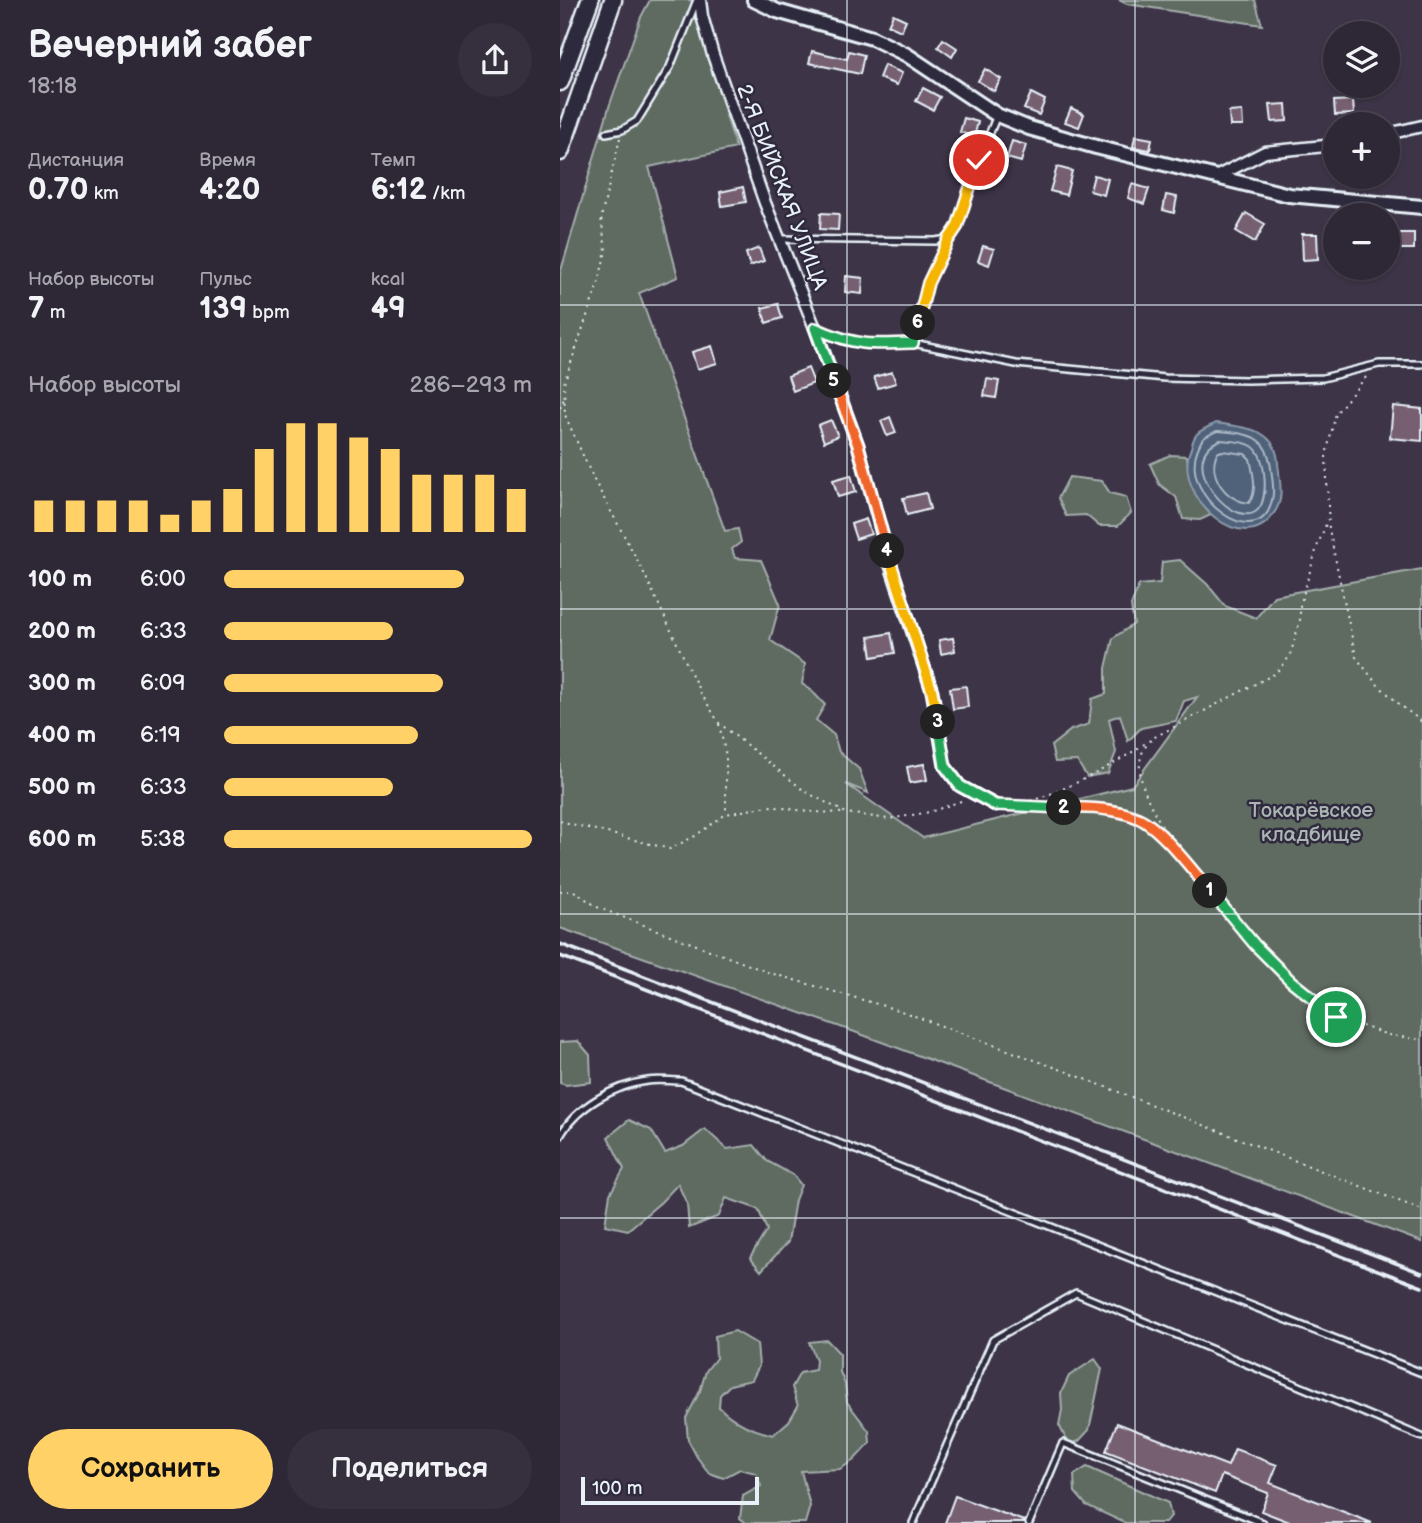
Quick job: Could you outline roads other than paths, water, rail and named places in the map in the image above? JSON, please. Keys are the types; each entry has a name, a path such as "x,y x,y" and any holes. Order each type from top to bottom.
{"highway":[{"path":"560,82 590,0"},
{"path":"560,152 610,6 620,0"}],"street":[{"name":"2-Я БИЙСКАЯ УЛИЦА","path":"699,0 713,55 858,445 890,564 932,691 945,766 960,786 995,805"},
{"path":"754,0 777,11 872,38 908,55 997,115 1029,128 1289,195 1422,207"},
{"path":"1400,131 1422,125"},
{"path":"1216,177 1265,152 1323,146"}],"lane":[{"path":"606,132 622,130 636,121 670,67 699,0"},
{"path":"913,343 928,283 957,227 997,115"},
{"path":"780,239 935,242 949,239"},
{"path":"815,328 844,341 869,345 913,343 1016,364 1164,378 1323,378 1379,364 1422,363"},
{"path":"560,1136 566,1125 600,1097 647,1081 681,1081 1422,1373"},
{"path":"913,1523 993,1340 1076,1293 1422,1437"},
{"path":"1029,1523 1063,1443 1263,1523"},
{"path":"1235,1523 1238,1513"}],"water":[{"path":"1216,423 1253,430 1274,446 1278,459 1280,499 1277,508 1264,524 1248,530 1232,527 1215,518 1201,503 1192,486 1187,467 1193,441 1199,432"}],"railway":[{"path":"560,944 1422,1273"},
{"path":"560,956 1422,1287"}],"park label":[{"name":"Токарёвское кладбище","path":"1311,822"}]}
